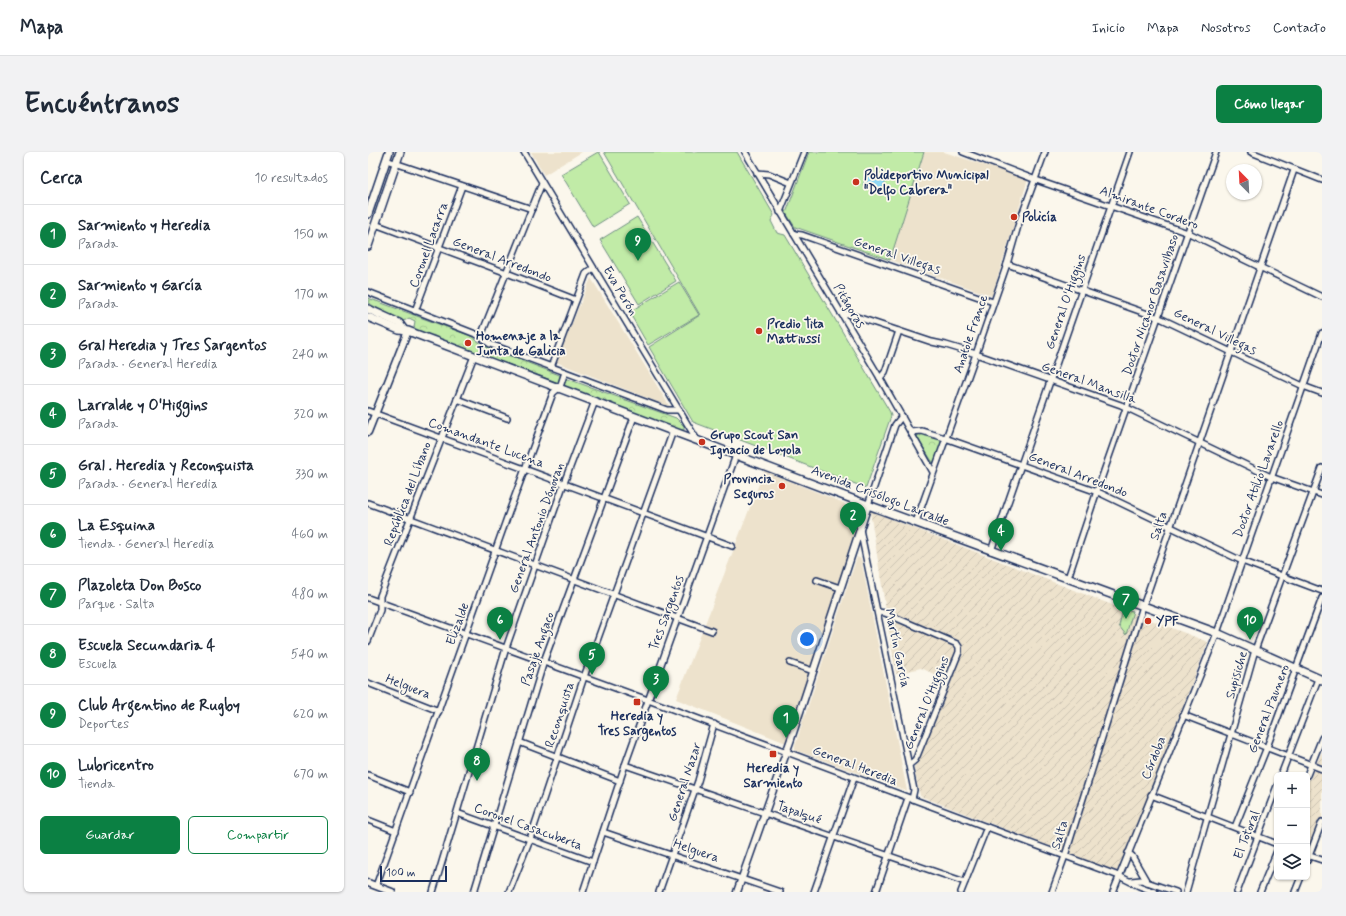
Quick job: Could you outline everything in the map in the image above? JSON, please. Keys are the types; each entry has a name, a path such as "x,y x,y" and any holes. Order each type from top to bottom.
{"main road":[{"path":"368,214 389,152"},
{"path":"368,246 400,152"},
{"path":"368,305 381,311 388,318"},
{"name":"Avenida Crisólogo Larralde","path":"368,309 399,323 406,330"},
{"name":"Avenida Crisólogo Larralde","path":"368,317 399,330 406,330 858,501 869,503 991,551 1217,633 1320,680"}],"street":[{"name":"Eva Perón","path":"524,152 697,440"},
{"name":"Pitágoras","path":"745,152 880,378 933,472"},
{"path":"780,212 804,152"},
{"name":"Almirante Cordero","path":"966,152 1036,180 1187,233 1322,297"},
{"name":"Anatole France","path":"916,522 976,354 1007,264 1018,226 1045,152"},
{"name":"General O'Higgins","path":"991,551 1130,152"},
{"name":"Doctor Nicanor Basavilbaso","path":"1068,578 1096,492 1216,152"},
{"path":"1251,152 1322,180"},
{"path":"386,160 532,209"},
{"name":"Salta","path":"1052,892 1066,856 1142,606 1294,170"},
{"path":"757,173 769,174 792,183"},
{"path":"481,336 542,183"},
{"name":"Coronel Lacarra","path":"416,311 462,186"},
{"name":"General Arredondo","path":"375,224 576,300"},
{"name":"General Villegas","path":"794,234 804,235 993,302"},
{"name":"General Villegas","path":"1007,264 1158,317 1304,386 1322,393"},
{"path":"551,367 586,274 593,268"},
{"path":"368,292 481,336 490,344 667,410 679,410"},
{"name":"General Mansilla","path":"841,313 932,342 976,354 1127,407 1271,477 1322,495"},
{"path":"368,432 406,330"},
{"path":"880,378 885,372 899,331"},
{"name":"Doctor Atilio Lavarello","path":"1217,633 1322,334"},
{"name":"República del Líbano","path":"368,641 380,610 380,596 474,356"},
{"name":"Elizalde","path":"376,886 525,468 553,392 560,386 565,372"},
{"path":"457,399 507,418"},
{"name":"General Antonio Dónovan","path":"433,892 506,648 564,483 595,401"},
{"name":"Comandante Lucena","path":"368,411 732,546"},
{"path":"737,892 766,813 895,425 902,416"},
{"name":"Pasaje Angaco","path":"474,892 544,661 634,417"},
{"name":"Reconquista","path":"509,892 530,839 584,677 673,431"},
{"name":"General Arredondo","path":"911,432 922,431 945,438 1096,492 1242,560 1322,591"},
{"name":"Tres Sargentos","path":"584,892 625,765 736,455"},
{"name":"Supisiche","path":"1186,892 1255,650 1322,468"},
{"name":"Martín García","path":"858,501 860,529 914,790 910,798"},
{"path":"368,502 712,631"},
{"path":"817,580 840,588"},
{"name":"General Heredia","path":"368,598 714,724 987,828 1119,876 1155,892"},
{"name":"General Paunero","path":"1235,827 1267,747 1322,598"},
{"name":"General O'Higgins","path":"878,612 885,613 957,644 959,647 959,652 917,756 909,765"},
{"name":"Córdoba","path":"1113,892 1217,633"},
{"path":"790,662 813,671"},
{"path":"1282,772 1320,680"},
{"name":"Helguera","path":"368,683 439,711"},
{"path":"1183,716 1231,733 1322,769"},
{"name":"General Nazar","path":"659,892 696,788 714,724"},
{"path":"1308,772 1322,738"},
{"path":"519,742 620,781"},
{"name":"Tapalqué","path":"625,765 696,788 965,882"},
{"path":"368,775 410,792"},
{"path":"814,892 854,778"},
{"name":"El Totoral","path":"1237,892 1274,794"},
{"path":"1151,795 1274,843"},
{"path":"876,892 888,855 910,798"},
{"name":"Coronel Casacuberta","path":"457,813 593,862"},
{"path":"368,820 396,831"},
{"path":"1310,850 1322,822"},
{"path":"961,892 987,828"},
{"name":"Helguera","path":"603,832 780,892"},
{"path":"1128,853 1132,856 1147,882"},
{"path":"1310,856 1322,860"},
{"path":"1260,892 1274,858"},
{"name":"General Heredia","path":"1131,881 1141,880 1176,892"},
{"path":"1296,892 1300,880"},
{"path":"368,883 392,892"},
{"path":"1138,892 1139,886"}],"shaded area":[{"path":"531,152 582,152 544,175"},
{"path":"924,152 944,152 1028,179 992,296 890,260"},
{"path":"591,278 670,407 556,362"},
{"path":"764,471 844,503 860,537 786,743 676,699"},
{"path":"870,511 1208,642 1118,873 920,796 914,768 951,682 921,668 896,674"},
{"path":"857,557 861,559 907,791 795,750 795,746"},
{"path":"1322,752 1322,832 1312,863 1310,863 1310,778"}],"green space":[{"path":"598,152 630,204 593,227 561,174"},
{"name":"Predio Tita Mattiussi","path":"604,152 737,152 774,215 771,221 777,233 785,235 890,412 891,416 866,488 693,422 649,347 700,315"},
{"name":"Polideportivo Municipal \"Delfo Cabrera\"","path":"809,152 924,152 890,260 795,227 786,213"},
{"path":"637,217 676,281 639,304 600,240"},
{"path":"679,282 699,315 648,345 629,312"},
{"path":"368,298 471,336 484,346 562,376 559,383 417,331 414,327 415,321 409,318 402,321 368,303"},
{"path":"565,378 676,418 684,426 684,430 564,386"},
{"path":"919,433 941,441 935,462 933,463 917,437"},
{"path":"1123,609 1133,611 1126,635 1119,626"}],"water":[{"path":"868,173 886,180 881,192 863,185"}],"place":[{"name":"Polideportivo Municipal \"Delfo Cabrera\"","path":"856,182"},
{"name":"Policía","path":"1014,217"},
{"name":"Club Argentino de Rugby","path":"638,261"},
{"name":"Predio Tita Mattiussi","path":"759,331"},
{"name":"Homenaje a la Junta de Galicia","path":"468,343"},
{"name":"Grupo Scout San Ignacio de Loyola","path":"702,442"},
{"name":"Provincia Seguros","path":"782,486"},
{"name":"Sarmiento y García","path":"853,535"},
{"name":"Larralde y O'Higgins","path":"1001,551"},
{"name":"Plazoleta Don Bosco","path":"1126,619"},
{"name":"YPF","path":"1148,621"},
{"name":"La Esquina","path":"500,640"},
{"name":"Lubricentro","path":"1250,640"},
{"name":"Gral . Heredia y Reconquista","path":"592,675"},
{"name":"Gral Heredia y Tres Sargentos","path":"656,699"},
{"name":"Heredia y Tres Sargentos","path":"637,702"},
{"name":"Sarmiento y Heredia","path":"786,738"},
{"name":"Heredia y Sarmiento","path":"773,754"},
{"name":"Escuela Secundaria 4","path":"477,781"}]}
